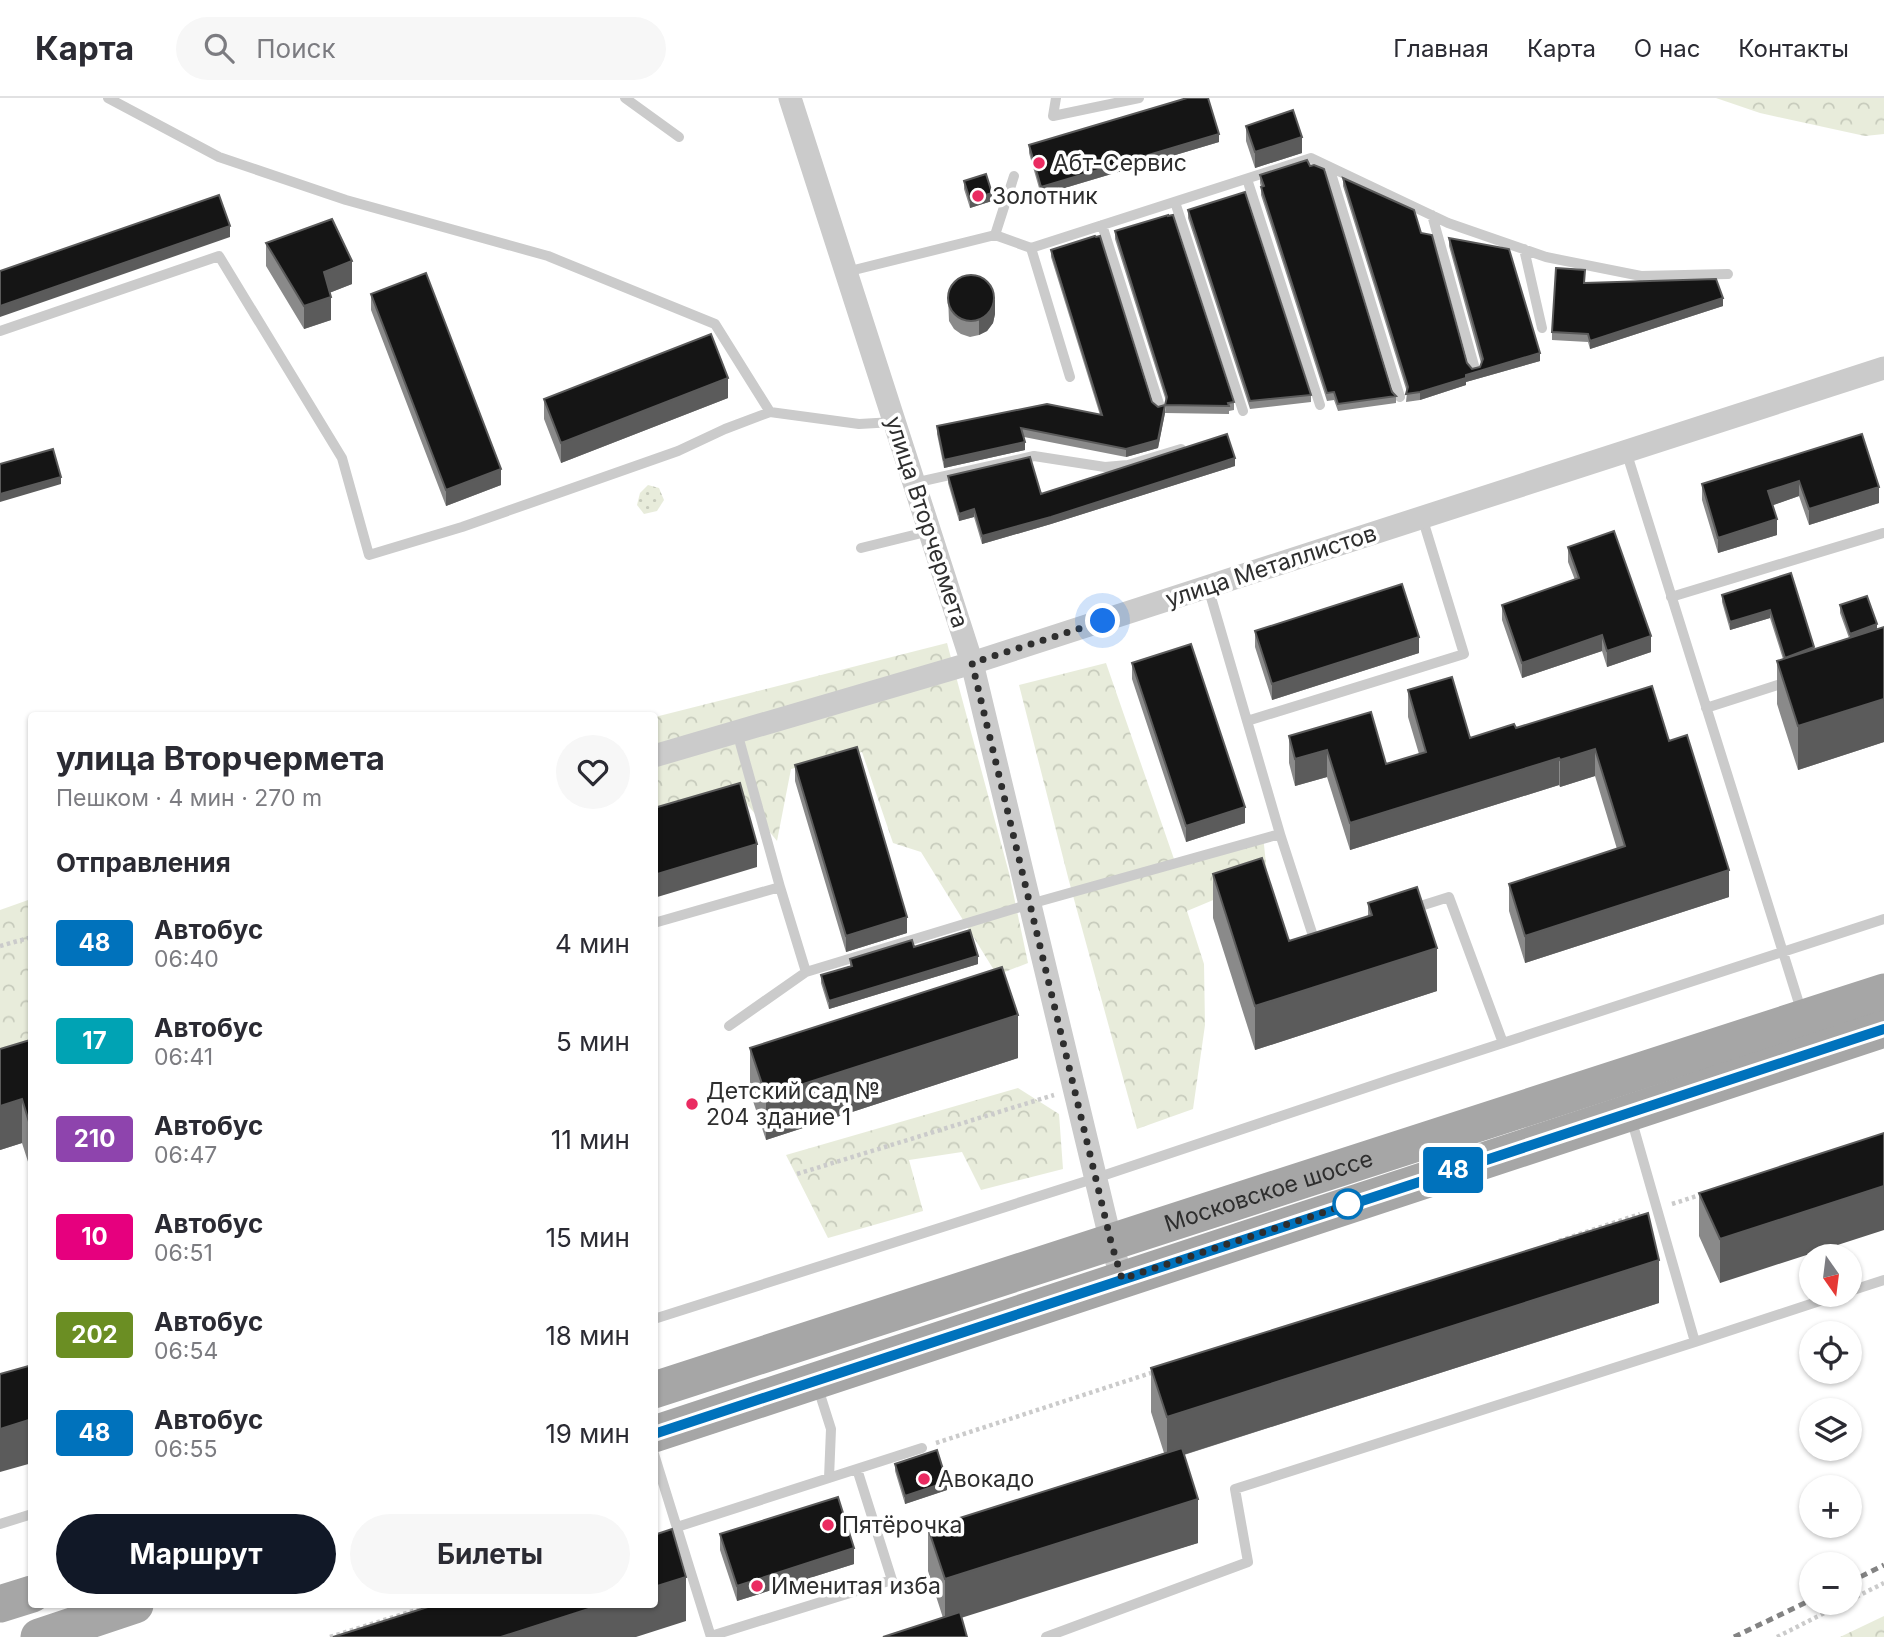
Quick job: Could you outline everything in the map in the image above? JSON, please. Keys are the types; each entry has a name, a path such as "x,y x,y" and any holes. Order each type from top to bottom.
{"main road":[{"name":"Московское шоссе","path":"658,1389 1884,992"},
{"name":"Московское шоссе","path":"658,1433 1884,1028"},
{"path":"0,1604 28,1595"},
{"path":"39,1637 126,1608"}],"street":[{"name":"улица Вторчермета","path":"790,98 972,663 1122,1279"},
{"name":"улица Металлистов","path":"658,755 972,663 1884,368"}],"lane":[{"path":"108,98 219,158 345,200 548,256 715,324 769,412"},
{"path":"625,98 679,138"},
{"path":"1056,98 1053,116 1139,98"},
{"path":"846,272 995,235 1031,248 1311,158 1448,223 1546,257 1641,276 1728,274"},
{"path":"1329,167 1400,397"},
{"path":"995,235 1014,176"},
{"path":"1247,179 1320,405"},
{"path":"1175,202 1243,411"},
{"path":"1432,215 1475,369"},
{"path":"1102,225 1160,407"},
{"path":"1031,248 1070,377"},
{"path":"1524,250 1542,328"},
{"path":"0,331 219,256 342,458 369,555 462,527 678,451 769,412 859,424 895,422"},
{"path":"914,483 1034,456 1105,467 1128,466 1198,444"},
{"path":"1626,452 1804,1018"},
{"path":"1247,721 1464,653 1422,517"},
{"path":"861,548 930,531"},
{"path":"1671,597 1883,533"},
{"path":"1208,587 1280,834 1314,939 1339,932"},
{"path":"1706,708 1795,680"},
{"path":"737,732 806,972"},
{"path":"729,1026 806,972 1030,904 1280,834"},
{"path":"658,922 780,887"},
{"path":"1400,912 1449,897 1503,1043"},
{"path":"658,1318 1096,1178 1884,919"},
{"path":"1630,1112 1695,1342"},
{"path":"1862,1287 1884,1280"},
{"path":"1046,1637 1248,1562 1235,1489 1801,1307"},
{"path":"816,1381 831,1429 828,1478"},
{"path":"677,1527 922,1448"},
{"path":"658,1467 711,1637 892,1580 857,1469"},
{"path":"0,1524 28,1515"}],"path":[{"path":"0,946 28,938"},
{"path":"797,1174 1074,1088"},
{"path":"1552,1243 1707,1192"},
{"path":"922,1448 1158,1371"},
{"path":"1862,1594 1884,1583"},
{"path":"330,1637 422,1608"},
{"path":"1777,1637 1820,1615"}],"green space":[{"path":"1716,98 1884,98 1884,134 1865,136 1760,113"},
{"path":"648,485 659,488 664,500 657,511 644,514 637,505 640,493"},
{"path":"947,643 1009,873 1028,963 997,975 921,852 893,843 862,752 791,769 777,841 738,793 658,814 658,716"},
{"path":"1106,663 1174,859 1263,835 1268,884 1242,888 1187,911 1204,964 1205,1025 1193,1109 1137,1129 1019,685"},
{"path":"28,900 28,1066 0,1075 0,910"},
{"path":"1018,1088 1059,1114 1063,1169 981,1190 962,1152 909,1160 923,1211 828,1238 786,1155"},
{"path":"1884,1616 1884,1637 1840,1637"}],"building":[{"path":"1187,98 1208,98 1219,134 1041,187 1029,145"},
{"path":"1293,110 1302,137 1255,152 1246,126"},
{"path":"1307,160 1310,166 1324,169 1392,392 1396,396 1338,404 1334,392 1327,393 1261,187 1264,186 1260,175"},
{"path":"986,174 992,193 970,200 964,181"},
{"path":"1343,178 1414,210 1421,233 1432,235 1467,363 1472,369 1480,367 1483,359 1449,238 1509,249 1540,353 1466,375 1466,378 1406,394 1408,387"},
{"path":"1245,192 1311,395 1250,401 1188,210"},
{"path":"219,195 230,226 0,306 0,271"},
{"path":"1173,215 1234,402 1228,403 1229,406 1165,405 1167,397 1115,231"},
{"path":"332,219 352,261 324,272 331,297 304,306 266,243"},
{"path":"1100,236 1152,402 1158,407 1165,405 1158,440 1126,449 1021,428 1025,442 944,460 937,426 1047,404 1102,415 1051,250"},
{"path":"1556,268 1585,270 1584,283 1716,279 1723,298 1590,341 1588,334 1552,332"},
{"path":"426,273 501,469 446,490 371,294"},
{"path":"971,275 987,282 994,298 987,314 971,321 955,314 948,298 955,282"},
{"path":"711,334 728,378 561,443 544,399"},
{"path":"1227,434 1235,458 1051,517 982,536 974,509 959,514 948,476 1030,457 1041,494"},
{"path":"1862,434 1879,487 1809,509 1799,481 1768,491 1777,519 1718,538 1702,484"},
{"path":"53,449 61,477 0,494 0,464"},
{"path":"1614,531 1651,636 1607,651 1602,635 1522,663 1502,605 1579,578 1568,547"},
{"path":"1791,573 1814,647 1785,658 1770,610 1730,622 1722,595"},
{"path":"1402,584 1419,637 1272,684 1255,631"},
{"path":"1867,596 1877,624 1850,634 1840,605"},
{"path":"1884,627 1884,699 1798,726 1777,661"},
{"path":"1191,644 1245,807 1186,826 1132,663"},
{"path":"1452,677 1470,738 1514,724 1516,728 1652,686 1669,741 1687,735 1729,870 1525,936 1509,884 1625,846 1595,749 1350,823 1327,750 1295,759 1289,736 1371,712 1386,764 1426,752 1408,690"},
{"path":"857,747 907,917 846,936 795,765"},
{"path":"740,783 757,844 658,874 658,807"},
{"path":"1262,858 1289,941 1372,915 1368,903 1417,887 1437,948 1255,1006 1213,874"},
{"path":"970,930 978,956 829,1001 821,975 852,966 850,959 912,940 914,947"},
{"path":"1002,967 1018,1015 766,1096 750,1048"},
{"path":"28,1041 28,1118 22,1099 0,1106 0,1049"},
{"path":"1884,1133 1884,1186 1720,1239 1699,1193"},
{"path":"1648,1213 1659,1260 1167,1417 1151,1368"},
{"path":"28,1366 28,1420 0,1429 0,1374"},
{"path":"1182,1448 1198,1499 945,1579 928,1528"},
{"path":"937,1450 947,1482 905,1496 895,1464"},
{"path":"838,1497 854,1548 737,1586 720,1534"},
{"path":"672,1529 686,1577 658,1586 658,1534"},
{"path":"425,1608 592,1608 501,1637 333,1637"},
{"path":"960,1612 967,1637 883,1637"}],"railway":[{"path":"1862,1576 1884,1565"},
{"path":"1734,1637 1799,1606"}],"bus line":[{"name":"48","path":"658,1433 1884,1029"}],"place":[{"name":"Абт-Сервис","path":"1039,163"},
{"name":"Золотник","path":"978,196"},
{"name":"Детский сад № 204 здание 1","path":"692,1104"},
{"name":"Авокадо","path":"924,1479"},
{"name":"Пятёрочка","path":"828,1525"},
{"name":"Именитая изба","path":"757,1586"}],"route":[{"path":"1103,621 972,663 1122,1279 1352,1203 1348,1204"}]}
